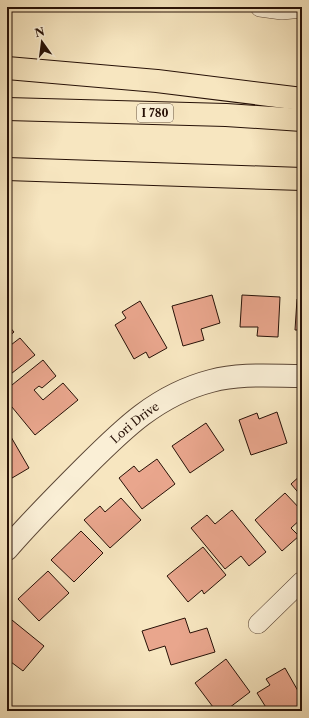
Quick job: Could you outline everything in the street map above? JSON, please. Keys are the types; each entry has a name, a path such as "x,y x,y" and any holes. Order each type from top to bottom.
{"highway":[{"path":"7,68 158,81 302,99"},
{"name":"I 780","path":"7,109 218,115 302,120"},
{"path":"7,169 302,180"}],"street":[{"path":"260,7 282,10 302,8"},
{"name":"Lori Drive","path":"7,549 38,512 126,427 154,404 184,389 212,380 251,376 302,376"},
{"path":"258,624 302,581"}],"building":[{"path":"212,295 220,323 201,329 204,340 183,346 172,306"},
{"path":"242,295 280,297 278,337 257,336 258,327 240,327"},
{"path":"297,299 302,299 302,330 295,330"},
{"path":"140,301 167,348 149,358 146,352 134,359 115,325 126,318 122,312"},
{"path":"7,324 14,332 7,338"},
{"path":"20,338 35,355 7,377 7,348"},
{"path":"43,360 56,376 42,388 39,386 34,390 43,400 63,383 78,400 35,435 7,401 7,389"},
{"path":"277,412 287,443 251,455 239,420 257,413 259,419"},
{"path":"206,423 224,450 190,473 172,446"},
{"path":"7,430 29,468 7,481"},
{"path":"157,459 175,484 142,509 119,478 134,466 139,472"},
{"path":"302,474 302,497 291,484"},
{"path":"285,493 302,511 302,518 291,528 299,536 282,551 255,520"},
{"path":"121,498 141,520 110,548 84,520 100,506 105,512"},
{"path":"232,510 266,552 249,566 241,556 225,569 191,528 207,515 215,524"},
{"path":"81,531 103,553 74,582 51,560"},
{"path":"203,547 226,575 204,594 202,590 188,602 167,576"},
{"path":"48,571 69,593 39,621 18,599"},
{"path":"7,616 44,646 23,671 7,659"},
{"path":"185,618 190,633 207,628 215,652 171,665 165,646 149,651 142,631"},
{"path":"226,659 250,692 225,711 216,711 195,683"},
{"path":"285,668 302,698 302,711 264,711 267,709 257,693 270,685 266,679"}]}
